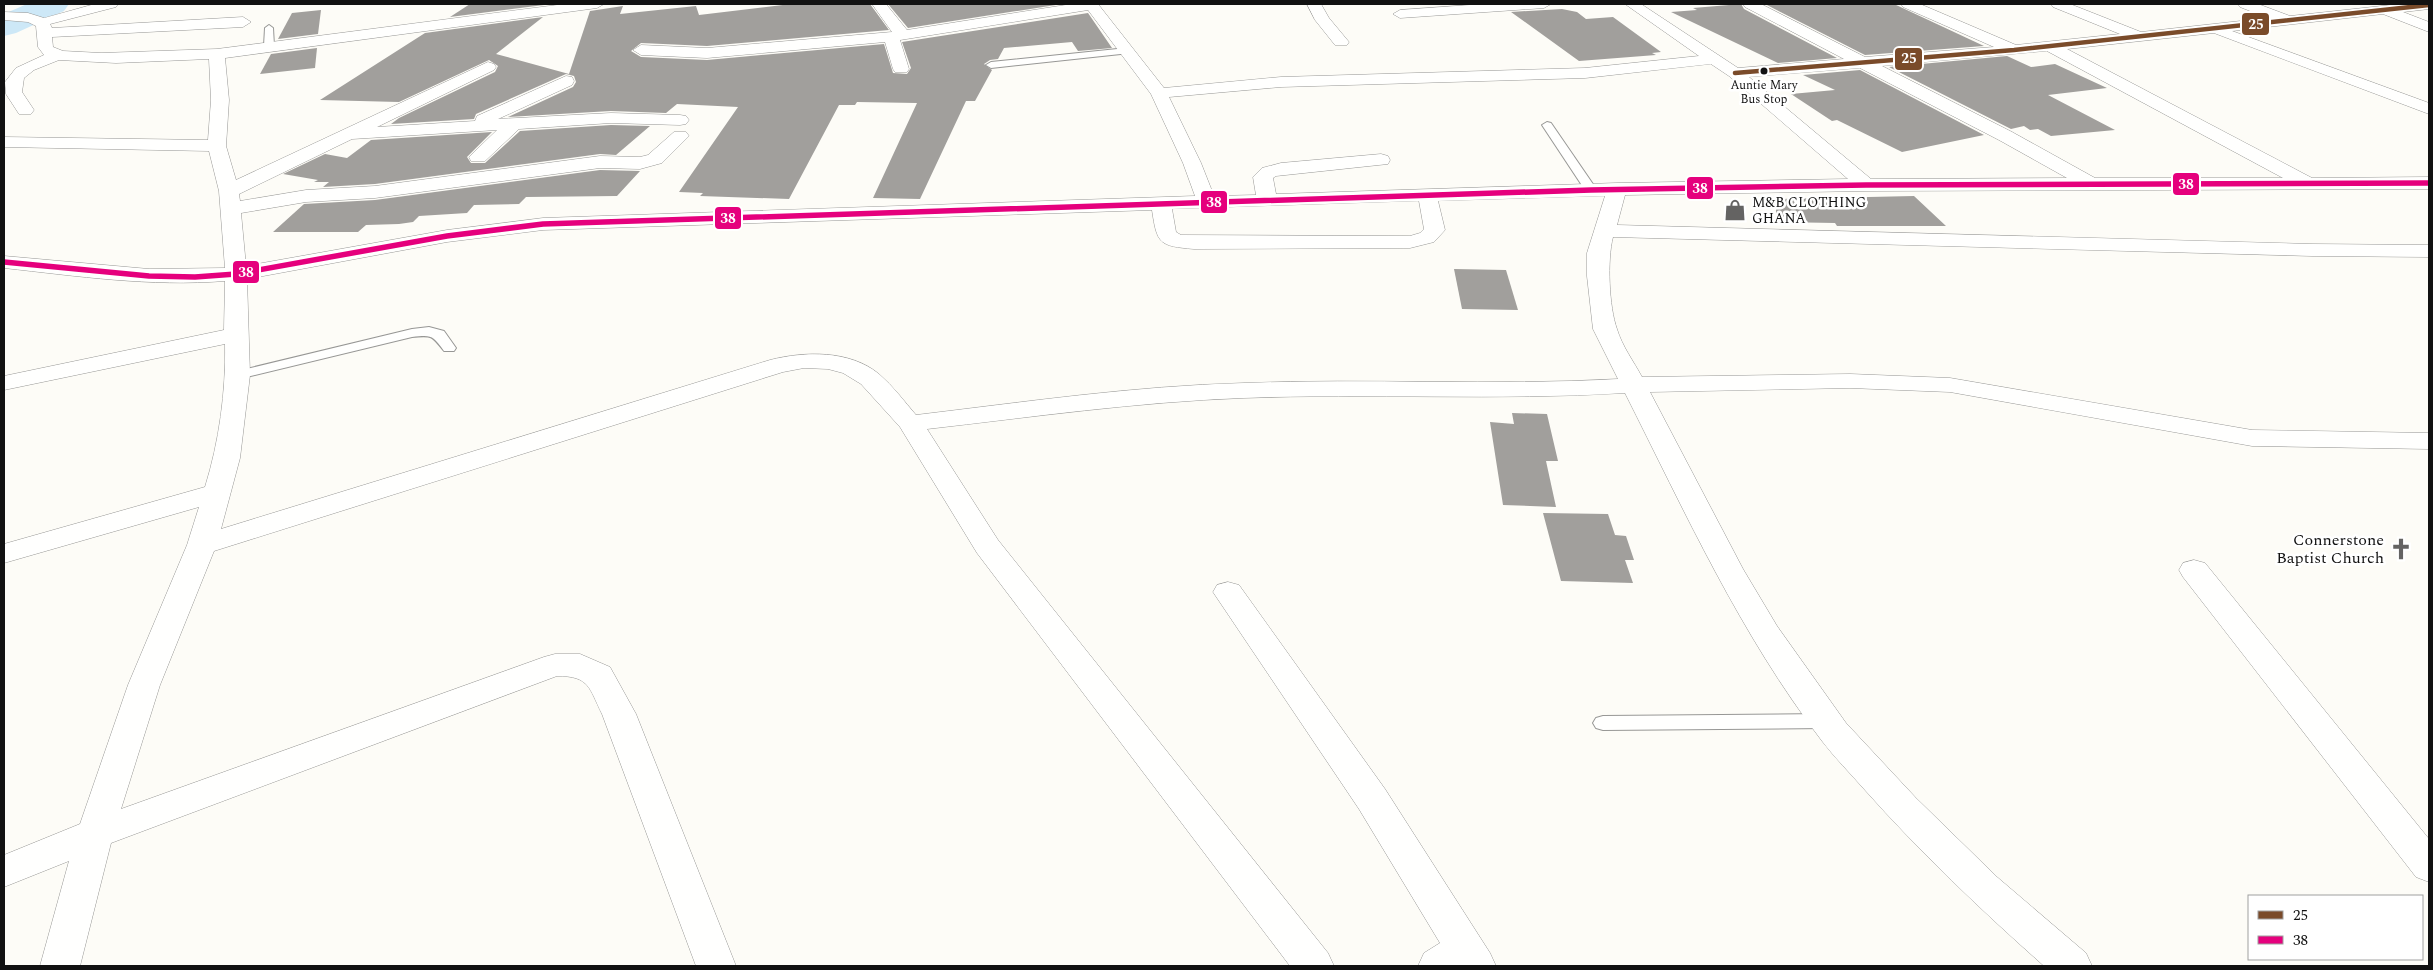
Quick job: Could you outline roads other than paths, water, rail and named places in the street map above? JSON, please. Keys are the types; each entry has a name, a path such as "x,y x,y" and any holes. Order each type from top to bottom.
{"street":[{"path":"39,25 111,4"},
{"path":"39,25 44,45 48,52 57,55 132,58 216,54 597,4"},
{"path":"879,4 897,35 901,69"},
{"path":"641,50 707,53 897,35 1091,4 1159,93 1192,163 1207,203"},
{"path":"1314,4 1322,20 1341,42"},
{"path":"1400,14 1544,4"},
{"path":"1632,4 1716,58 1866,185"},
{"path":"1750,4 1861,63 2032,149 2091,184"},
{"path":"1908,4 2014,50"},
{"path":"2058,4 2140,37"},
{"path":"2244,4 2291,21"},
{"path":"1735,73 2014,50 2429,5"},
{"path":"2383,10 2429,27"},
{"path":"4,16 39,25 243,22"},
{"path":"2215,29 2429,108"},
{"path":"2049,46 2309,184"},
{"path":"60,966 95,834 144,686 202,545 227,458 238,375 236,274 230,200 217,146 220,100 216,54"},
{"path":"25,110 13,90 14,78 20,73 57,55"},
{"path":"1159,93 1281,82 1594,72 1716,58"},
{"path":"230,200 347,134 488,67"},
{"path":"470,126 566,81"},
{"path":"230,200 376,192 600,162 640,162 655,159 680,128 611,118 347,134"},
{"path":"478,156 515,123"},
{"path":"4,142 217,146"},
{"path":"1267,200 1263,177 1269,172 1281,169 1381,160"},
{"path":"4,262 149,276 236,274 446,236 543,224 1267,200 1617,189 1866,185 2429,183"},
{"path":"1617,189 1598,253 1598,276 1605,330 1728,569 1765,633 1826,721 1890,795 1983,888 2072,966"},
{"path":"1161,204 1166,234 1175,241 1194,243 1410,242 1427,238 1435,230 1427,195"},
{"path":"1604,231 1932,238 2312,250 2429,251"},
{"path":"4,383 236,335"},
{"path":"202,545 779,365 804,361 829,362 852,368 870,379 910,423 987,546 1314,966"},
{"path":"910,423 1138,397 1244,390 1553,390 1634,385 1850,381 1950,385 2252,438 2277,440 2429,441"},
{"path":"4,554 216,493"},
{"path":"2194,570 2429,866"},
{"path":"1228,592 1372,799 1459,960"},
{"path":"4,871 95,834 555,665 580,665 598,675 619,714 716,966"}],"lane":[{"path":"269,28 269,46"},
{"path":"990,65 1127,51"},
{"path":"1547,125 1591,190"},
{"path":"238,375 412,333 429,331 439,334 449,348"},
{"path":"1603,723 1826,721"}],"waterway":[{"path":"4,26 53,4"}],"place":[{"name":"Auntie Mary Bus Stop","path":"1764,71"},
{"name":"M&B CLOTHING GHANA","path":"1735,210"},
{"name":"Connerstone Baptist Church","path":"2401,549"}]}
